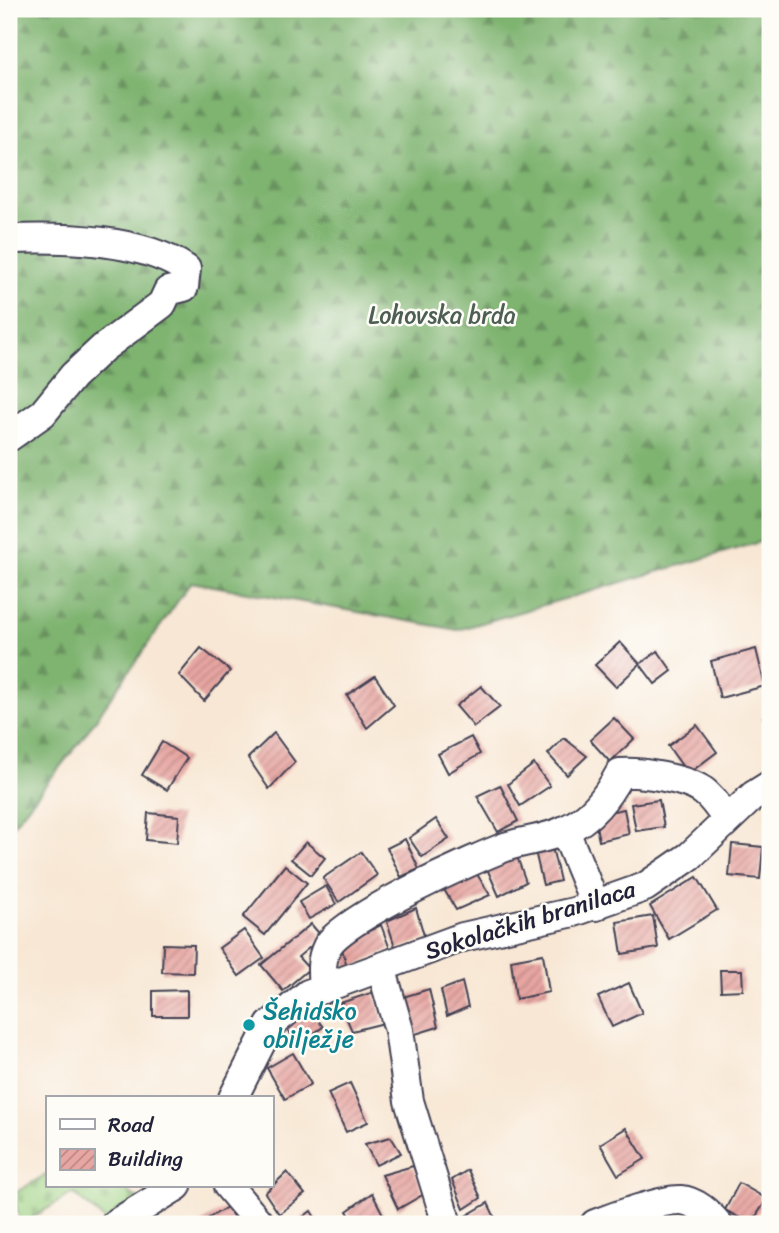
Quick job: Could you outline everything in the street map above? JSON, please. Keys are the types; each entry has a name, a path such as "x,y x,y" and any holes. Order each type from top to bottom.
{"street":[{"path":"9,239 66,236 136,249 177,263 186,269 184,287 168,291 162,304 103,348 72,376 43,414 9,437"},
{"path":"323,989 321,964 333,937 405,893 475,860 508,846 565,831 590,814 609,793 620,773 631,772 701,789 727,820"},
{"name":"Sokolačkih branilaca","path":"234,1096 270,1025 299,1000 463,937 596,905 645,887 690,856 727,820 765,792"},
{"path":"565,831 596,905"},
{"path":"381,967 399,1030 409,1101 447,1224"},
{"path":"115,1224 174,1188"},
{"path":"230,1188 260,1224"},
{"path":"595,1224 618,1215 682,1200 706,1211 718,1224"}],"green space":[{"name":"Lohovska brda","path":"9,9 770,9 770,539 458,630 191,582 80,742 9,830"},
{"path":"46,1175 46,1188 123,1188 141,1201 106,1221 73,1193 22,1224 12,1195"}],"building":[{"path":"620,642 640,664 616,687 595,665"},
{"path":"201,648 230,671 204,701 179,675"},
{"path":"756,649 765,686 720,698 711,661"},
{"path":"658,651 672,671 655,684 640,664"},
{"path":"375,676 394,705 367,728 347,695"},
{"path":"481,686 500,707 474,727 456,706"},
{"path":"770,715 770,738 763,717"},
{"path":"614,718 634,739 610,762 590,740"},
{"path":"697,725 717,752 688,774 668,746"},
{"path":"274,733 295,762 269,789 248,758"},
{"path":"471,737 480,754 448,773 438,754"},
{"path":"564,738 587,756 567,775 548,754"},
{"path":"162,742 187,758 167,790 142,775"},
{"path":"534,764 550,786 520,806 508,784"},
{"path":"500,785 518,821 498,832 477,796"},
{"path":"659,800 664,827 636,831 631,804"},
{"path":"624,809 629,834 599,841 594,815"},
{"path":"148,813 179,816 177,843 146,840"},
{"path":"436,819 449,839 422,857 409,838"},
{"path":"405,839 419,869 401,877 387,848"},
{"path":"306,842 325,858 311,875 291,859"},
{"path":"732,844 763,847 760,879 729,876"},
{"path":"552,847 560,881 543,885 535,851"},
{"path":"515,851 526,882 499,896 485,864"},
{"path":"361,852 377,875 339,902 323,878"},
{"path":"285,865 307,883 265,935 243,917"},
{"path":"475,871 490,895 456,910 442,886"},
{"path":"697,877 717,910 669,939 650,906"},
{"path":"326,886 336,904 309,919 299,902"},
{"path":"416,908 425,939 396,950 387,921"},
{"path":"653,916 658,948 622,954 617,922"},
{"path":"311,924 322,937 298,957 309,969 283,991 261,965"},
{"path":"381,925 390,949 348,970 341,945"},
{"path":"244,930 264,958 239,976 219,948"},
{"path":"163,944 194,945 193,973 162,972"},
{"path":"543,954 549,992 516,999 511,960"},
{"path":"720,970 742,970 743,990 721,991"},
{"path":"462,982 468,1007 447,1016 441,990"},
{"path":"629,983 642,1013 612,1027 598,997"},
{"path":"429,989 438,1027 409,1036 397,999"},
{"path":"187,990 187,1016 153,1016 153,991"},
{"path":"374,992 384,1023 352,1031 340,1003"},
{"path":"312,1012 323,1027 298,1044 283,1023"},
{"path":"293,1053 311,1084 285,1099 267,1068"},
{"path":"350,1083 368,1122 346,1132 328,1093"},
{"path":"626,1128 645,1159 618,1175 600,1144"},
{"path":"391,1137 401,1153 376,1165 365,1144"},
{"path":"413,1166 424,1194 398,1209 382,1175"},
{"path":"468,1170 481,1198 464,1209 452,1180"},
{"path":"287,1172 305,1194 279,1214 265,1193"},
{"path":"739,1183 767,1199 751,1224 725,1210"},
{"path":"372,1193 388,1224 355,1224 347,1211"},
{"path":"488,1203 498,1224 459,1224 457,1221"},
{"path":"227,1207 238,1224 199,1224"},
{"path":"311,1211 319,1224 294,1224"}],"place":[{"name":"Šehidsko obilježje","path":"249,1025"}]}
